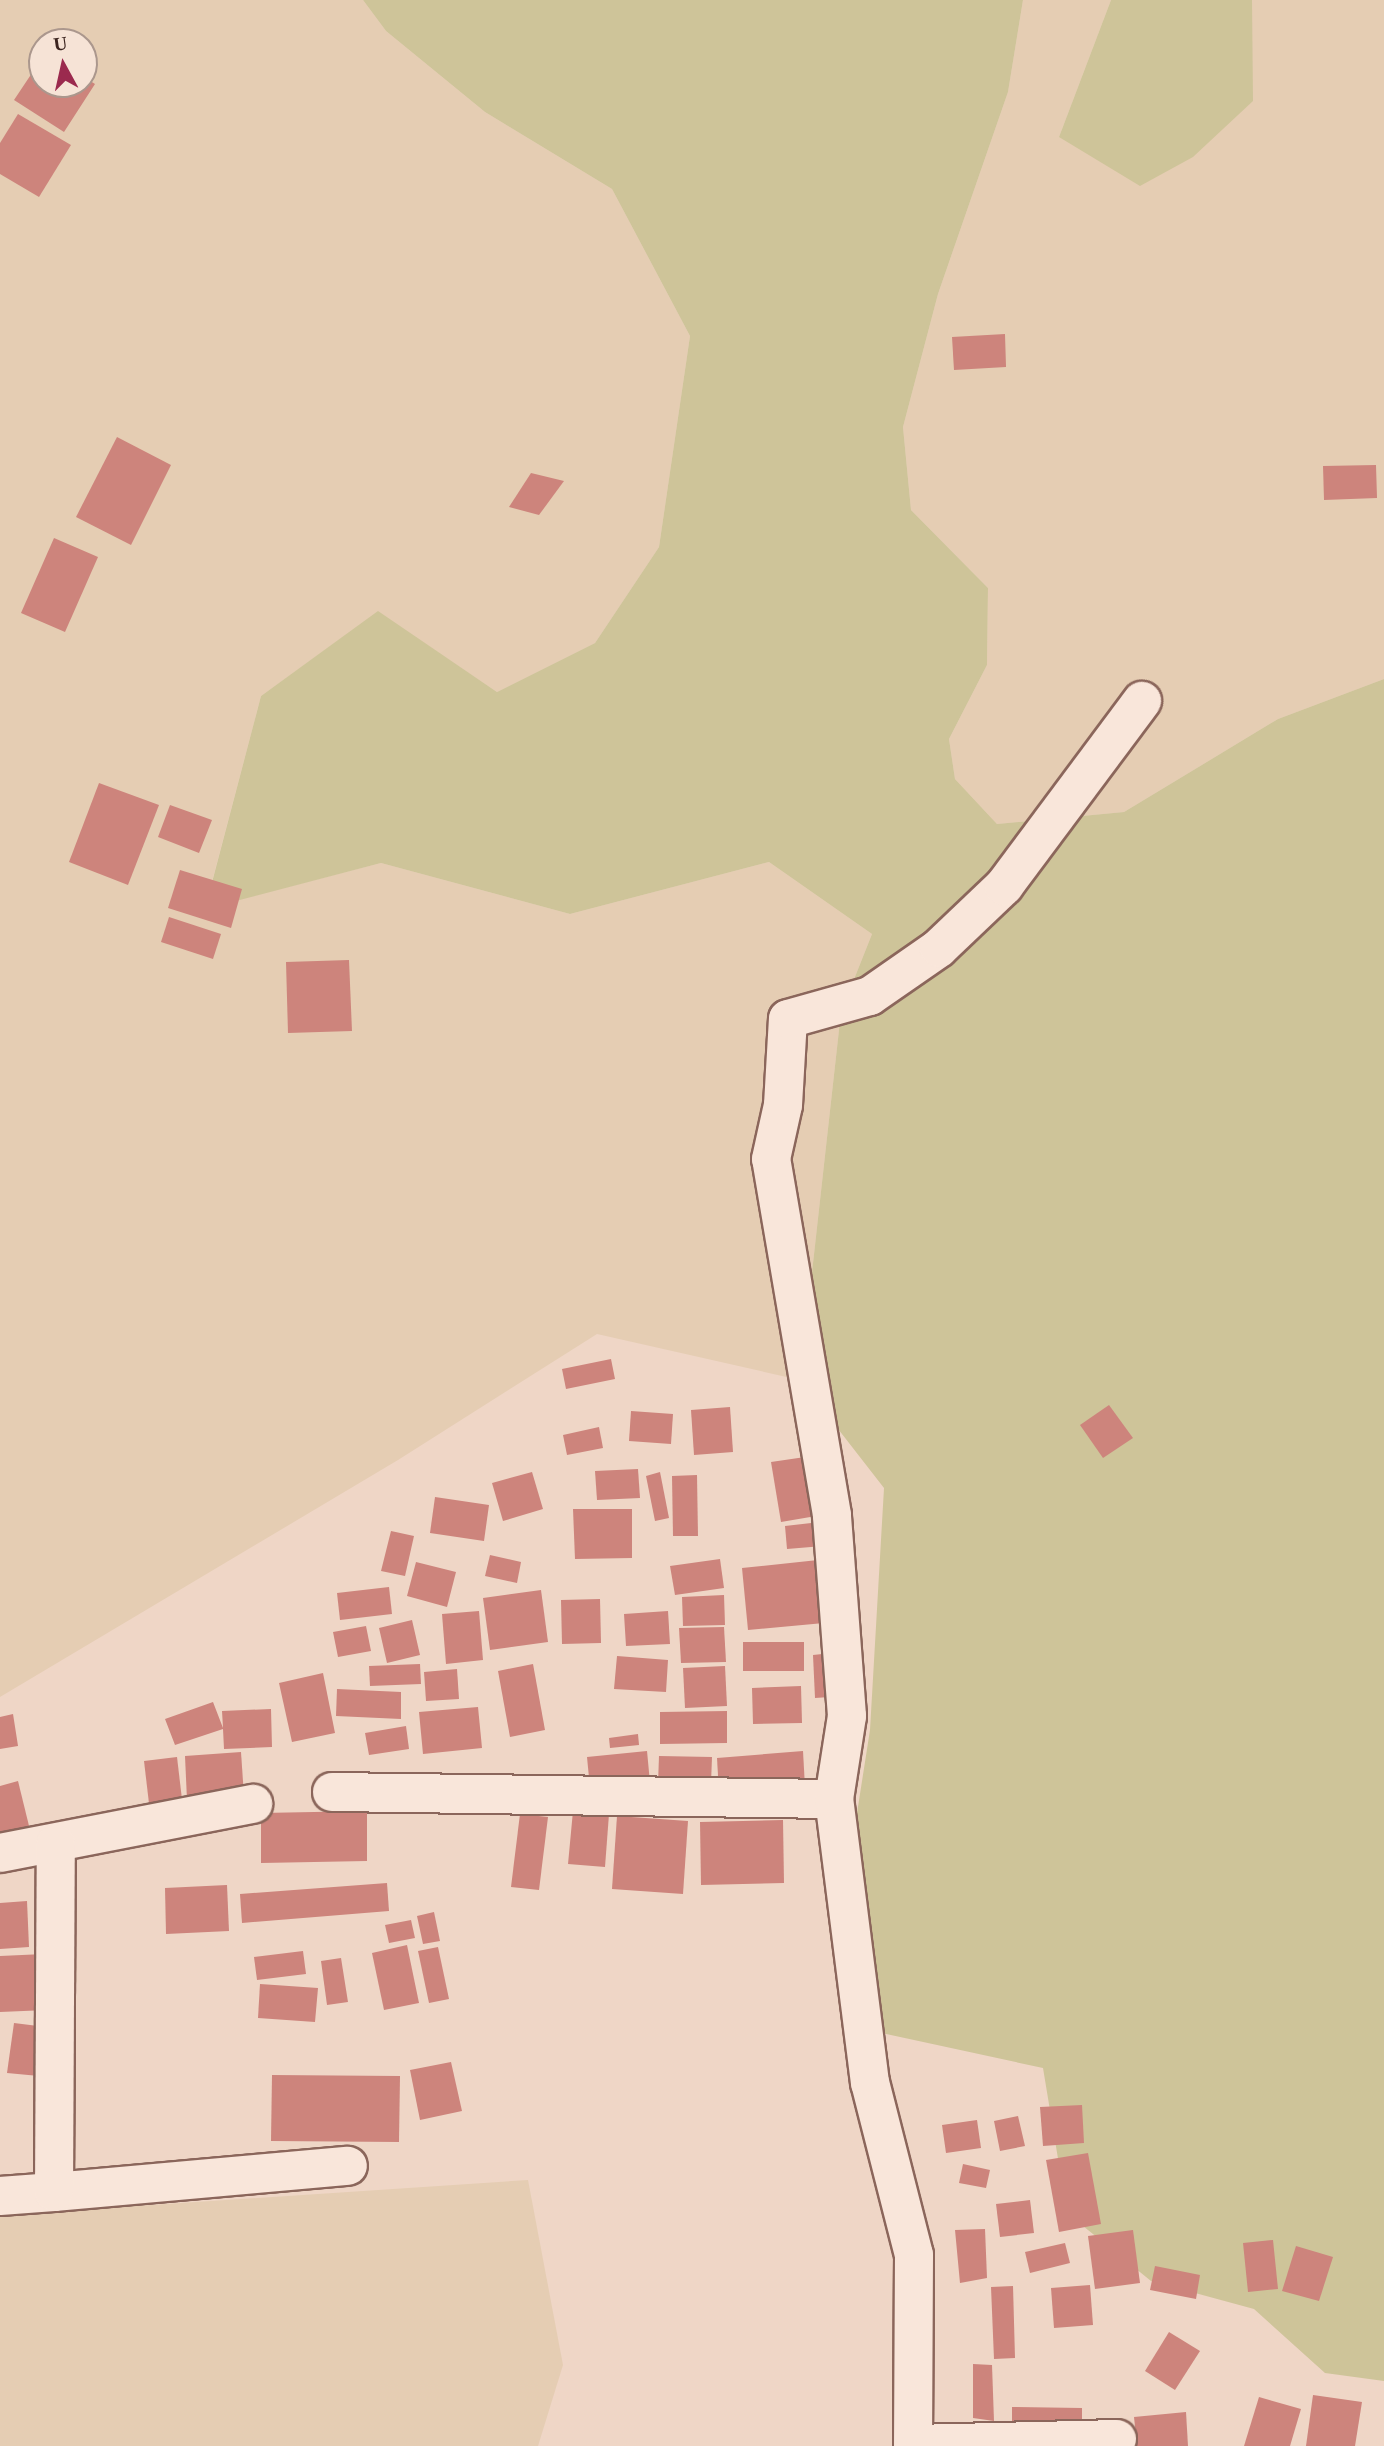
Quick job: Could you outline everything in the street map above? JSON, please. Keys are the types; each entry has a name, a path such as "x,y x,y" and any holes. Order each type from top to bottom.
{"street":[{"path":"1117,2439 913,2445 914,2255 870,2083 834,1799 847,1716 833,1529 771,1159 783,1105 788,1019 870,996 939,948 1004,887 1142,701"},
{"path":"332,1792 834,1799"},
{"path":"0,1853 253,1804"},
{"path":"54,2192 56,1844"},
{"path":"0,2196 348,2166"}],"shaded area":[{"path":"0,0 363,0 386,31 485,112 612,189 690,336 659,547 595,643 497,692 378,612 261,696 205,908 381,863 570,914 769,862 872,934 841,1012 800,1380 597,1334 398,1460 0,1697"},
{"path":"363,0 1023,0 1008,92 938,294 903,427 911,510 988,588 987,665 949,739 955,779 997,824 1124,812 1278,719 1384,679 1384,2381 1325,2373 1254,2309 1151,2281 1067,2213 1043,2068 877,2032 842,1909 870,1730 884,1488 800,1380 841,1012 872,934 769,862 570,914 381,863 205,909 261,696 378,611 497,692 595,643 659,547 690,336 612,189 485,112 386,31"},
{"path":"1023,0 1111,0 1059,137 1251,27 1252,0 1384,0 1384,679 1278,719 1124,812 997,824 955,779 949,739 987,665 988,588 911,510 903,427 938,294 1008,92"},
{"path":"1111,0 1252,0 1253,101 1193,157 1140,186 1059,137"},
{"path":"528,2180 563,2365 538,2446 0,2446 0,2215"}],"building":[{"path":"28,79 28,98 86,98 64,132 14,100"},
{"path":"18,114 71,145 39,197 0,174 0,143"},
{"path":"1005,334 1006,367 954,370 952,337"},
{"path":"117,437 171,465 131,545 76,517"},
{"path":"1376,465 1377,498 1324,500 1323,466"},
{"path":"531,473 564,481 539,515 509,507"},
{"path":"54,538 98,557 65,632 21,613"},
{"path":"99,783 159,805 128,885 69,862"},
{"path":"170,805 212,820 199,853 158,837"},
{"path":"180,870 242,889 231,928 168,908"},
{"path":"169,917 221,934 213,959 161,942"},
{"path":"349,960 352,1031 288,1033 286,962"},
{"path":"611,1359 615,1379 566,1389 562,1369"},
{"path":"1109,1405 1133,1438 1103,1458 1080,1425"},
{"path":"730,1407 733,1452 694,1455 691,1410"},
{"path":"631,1411 673,1414 671,1444 629,1441"},
{"path":"599,1427 603,1448 567,1455 563,1435"},
{"path":"812,1456 822,1515 781,1522 771,1462"},
{"path":"638,1469 640,1498 597,1500 595,1471"},
{"path":"532,1472 543,1509 503,1521 492,1483"},
{"path":"660,1472 669,1518 655,1521 646,1476"},
{"path":"697,1475 698,1536 673,1536 672,1476"},
{"path":"435,1497 489,1505 484,1541 430,1533"},
{"path":"573,1509 632,1509 632,1558 575,1559"},
{"path":"820,1522 823,1546 787,1549 785,1526"},
{"path":"391,1531 414,1536 405,1576 381,1571"},
{"path":"490,1555 521,1562 517,1583 485,1576"},
{"path":"720,1559 724,1588 675,1595 670,1566"},
{"path":"818,1560 824,1623 748,1630 742,1568"},
{"path":"416,1562 456,1572 447,1607 407,1596"},
{"path":"389,1587 392,1614 340,1620 337,1593"},
{"path":"541,1590 548,1642 490,1650 483,1598"},
{"path":"724,1595 725,1625 683,1626 682,1597"},
{"path":"600,1599 601,1643 562,1644 561,1600"},
{"path":"479,1611 483,1660 446,1664 442,1614"},
{"path":"668,1611 670,1644 626,1646 624,1614"},
{"path":"412,1620 420,1655 387,1663 379,1628"},
{"path":"366,1626 371,1651 338,1657 333,1632"},
{"path":"724,1627 726,1662 681,1663 679,1628"},
{"path":"743,1642 804,1642 804,1671 743,1671"},
{"path":"841,1652 844,1696 815,1698 813,1655"},
{"path":"617,1656 668,1660 666,1692 614,1689"},
{"path":"420,1664 421,1684 370,1686 369,1666"},
{"path":"533,1664 545,1730 510,1737 498,1671"},
{"path":"725,1666 727,1706 685,1708 683,1668"},
{"path":"457,1669 459,1699 426,1701 424,1672"},
{"path":"323,1673 335,1733 292,1742 279,1683"},
{"path":"801,1686 802,1723 753,1724 752,1688"},
{"path":"337,1689 401,1692 401,1719 336,1716"},
{"path":"213,1702 223,1728 222,1711 271,1709 272,1747 224,1749 223,1729 175,1745 165,1719"},
{"path":"478,1707 482,1748 423,1754 419,1712"},
{"path":"727,1711 727,1743 660,1744 660,1712"},
{"path":"13,1714 18,1746 0,1749 0,1717"},
{"path":"406,1726 409,1749 369,1755 365,1733"},
{"path":"638,1734 639,1745 610,1748 609,1738"},
{"path":"647,1751 650,1783 590,1788 587,1757"},
{"path":"803,1751 805,1787 719,1793 717,1758"},
{"path":"241,1752 244,1796 187,1800 185,1756"},
{"path":"659,1756 712,1757 711,1784 658,1784"},
{"path":"177,1757 183,1808 150,1812 144,1761"},
{"path":"18,1781 30,1830 0,1838 0,1786"},
{"path":"367,1811 367,1861 261,1863 261,1813"},
{"path":"573,1811 609,1814 605,1867 568,1864"},
{"path":"520,1814 548,1817 539,1890 511,1887"},
{"path":"617,1816 688,1821 683,1894 612,1889"},
{"path":"783,1820 784,1883 701,1885 700,1822"},
{"path":"387,1883 389,1911 242,1923 240,1894"},
{"path":"227,1885 229,1931 166,1934 165,1888"},
{"path":"27,1901 29,1947 0,1949 0,1903"},
{"path":"434,1912 440,1941 423,1944 417,1916"},
{"path":"411,1920 415,1938 389,1943 385,1925"},
{"path":"407,1945 419,2003 384,2010 372,1953"},
{"path":"438,1947 449,1999 429,2003 418,1951"},
{"path":"303,1951 306,1974 257,1980 254,1957"},
{"path":"44,1954 47,2010 0,2012 0,1956"},
{"path":"341,1958 348,2002 327,2005 321,1961"},
{"path":"260,1984 318,1988 315,2022 258,2018"},
{"path":"14,2023 46,2027 39,2076 7,2073"},
{"path":"451,2062 462,2111 420,2120 410,2070"},
{"path":"272,2075 400,2076 399,2142 271,2141"},
{"path":"1082,2105 1084,2143 1043,2146 1040,2107"},
{"path":"1018,2116 1025,2146 1000,2151 994,2121"},
{"path":"977,2120 981,2148 946,2153 942,2125"},
{"path":"1088,2153 1101,2224 1059,2232 1046,2160"},
{"path":"963,2164 990,2170 986,2188 959,2183"},
{"path":"1030,2200 1034,2233 1000,2237 996,2204"},
{"path":"985,2229 987,2278 960,2283 955,2230"},
{"path":"1133,2230 1140,2283 1095,2289 1088,2236"},
{"path":"1273,2240 1278,2289 1248,2292 1243,2243"},
{"path":"1065,2243 1070,2263 1030,2273 1025,2252"},
{"path":"1296,2246 1333,2257 1319,2301 1282,2291"},
{"path":"1155,2266 1200,2275 1196,2299 1150,2290"},
{"path":"1090,2285 1093,2325 1054,2328 1051,2288"},
{"path":"1013,2286 1015,2358 994,2359 991,2287"},
{"path":"1169,2332 1200,2351 1175,2390 1145,2371"},
{"path":"973,2364 992,2365 994,2421 973,2418"},
{"path":"1313,2395 1362,2402 1355,2446 1306,2446"},
{"path":"1259,2397 1301,2409 1290,2446 1244,2446"},
{"path":"1012,2407 1082,2408 1082,2437 1012,2436"},
{"path":"1186,2412 1188,2446 1137,2446 1134,2417"}]}
